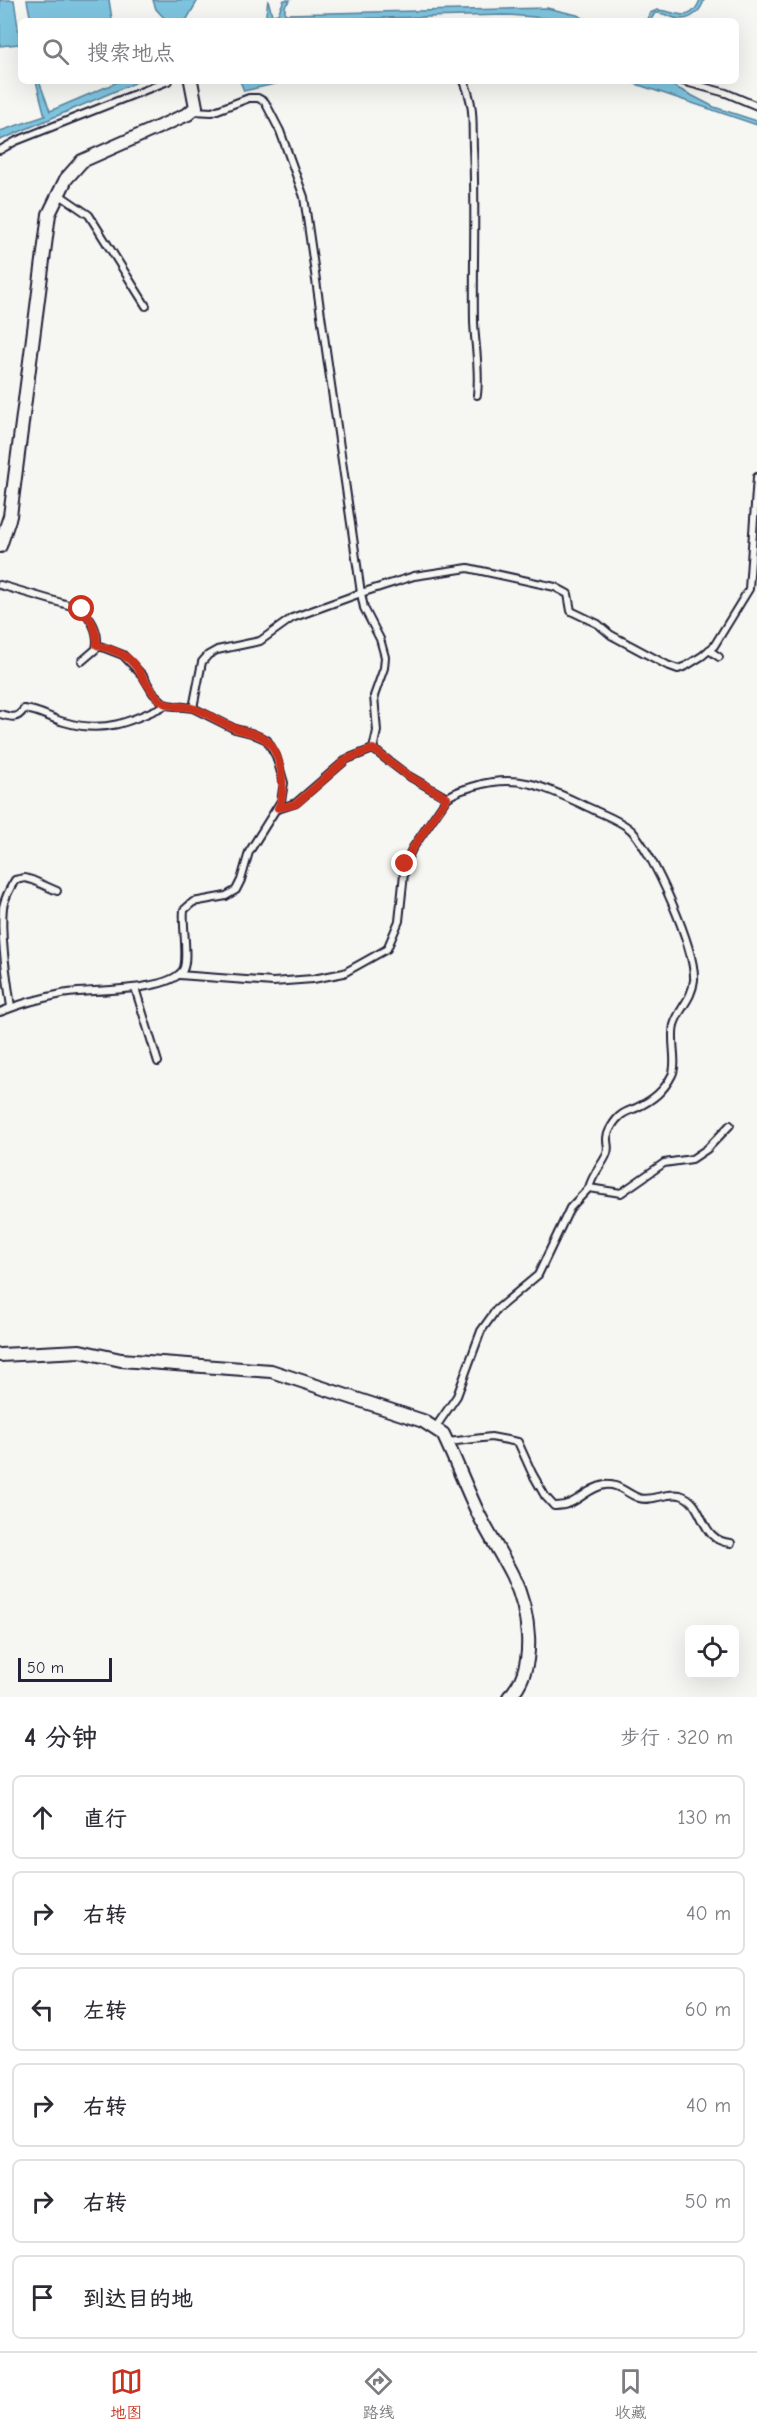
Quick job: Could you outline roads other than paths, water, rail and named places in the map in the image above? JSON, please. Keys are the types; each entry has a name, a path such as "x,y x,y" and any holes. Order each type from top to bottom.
{"street":[{"path":"0,546 9,516 49,213 57,193 82,161 192,111 196,107 196,100 192,84"},
{"path":"0,1355 80,1352 121,1360 271,1371 423,1421 435,1428 443,1434 478,1513 513,1576 519,1593 529,1636 529,1655 518,1684 509,1697"}],"lane":[{"path":"0,150 16,141 160,84"},
{"path":"465,84 473,104 474,118 476,205 474,325 479,378 477,395"},
{"path":"693,84 726,93 757,106"},
{"path":"192,111 212,112 249,98 258,98 265,102 280,130 304,196 361,593 364,608 370,624 380,639 385,657 384,668 374,696 377,731 373,749"},
{"path":"57,193 89,215 146,306"},
{"path":"194,708 202,662 216,650 260,641 292,618 361,593 414,576 468,568 555,587 568,594 571,611 598,624 611,635 678,669 693,663 709,650 731,621 749,589 757,477"},
{"path":"0,585 82,609 91,619 97,636 97,645 82,661"},
{"path":"97,645 123,655 143,676 153,693 166,705"},
{"path":"709,650 719,657"},
{"path":"0,714 15,718 20,716 24,709 33,710 77,726 102,727 133,721 166,705 194,708 235,729 267,740 276,756 284,783 281,801 249,852 236,890 226,896 193,902 184,910 182,925 185,963 179,975"},
{"path":"373,749 407,775 447,798"},
{"path":"278,808 296,804 347,759 373,749"},
{"path":"0,1011 63,994 135,988 179,975 273,982 314,979 344,973 387,949 399,921 405,864 412,849 447,798 453,793 491,781 510,779 552,791 629,828 657,867 685,938 694,978 691,998 674,1025 674,1071 658,1095 620,1115 607,1139 609,1147 606,1156 598,1166 589,1188 570,1208 538,1275 496,1310 481,1332 456,1396 435,1428"},
{"path":"11,1007 2,923 3,907 9,890 15,880 25,878 57,891"},
{"path":"135,988 158,1062"},
{"path":"589,1188 621,1193 664,1163 692,1160 707,1149 730,1125"},
{"path":"447,1442 490,1437 518,1442 532,1473 545,1496 554,1506 568,1505 601,1486 608,1485 616,1486 640,1499 670,1493 683,1496 693,1503 712,1537 719,1543 730,1543"}],"water":[{"path":"0,0 14,0 18,44 0,46"},
{"path":"27,0 109,0 112,18 30,18"},
{"path":"153,0 198,0 188,18 164,18 156,9"},
{"path":"268,0 272,15 278,14 284,0 290,0 285,6 285,14 547,8 583,18 505,15 265,18"},
{"path":"700,0 704,0 701,8 688,18 673,18 662,13 655,13 652,18 648,18 650,13 657,10 687,15 696,8"},
{"path":"37,84 40,84 50,111 113,84 132,84 0,140 0,131 45,116"},
{"path":"241,84 275,84 244,91"},
{"path":"636,84 670,84 714,107 757,121 757,125"}]}
